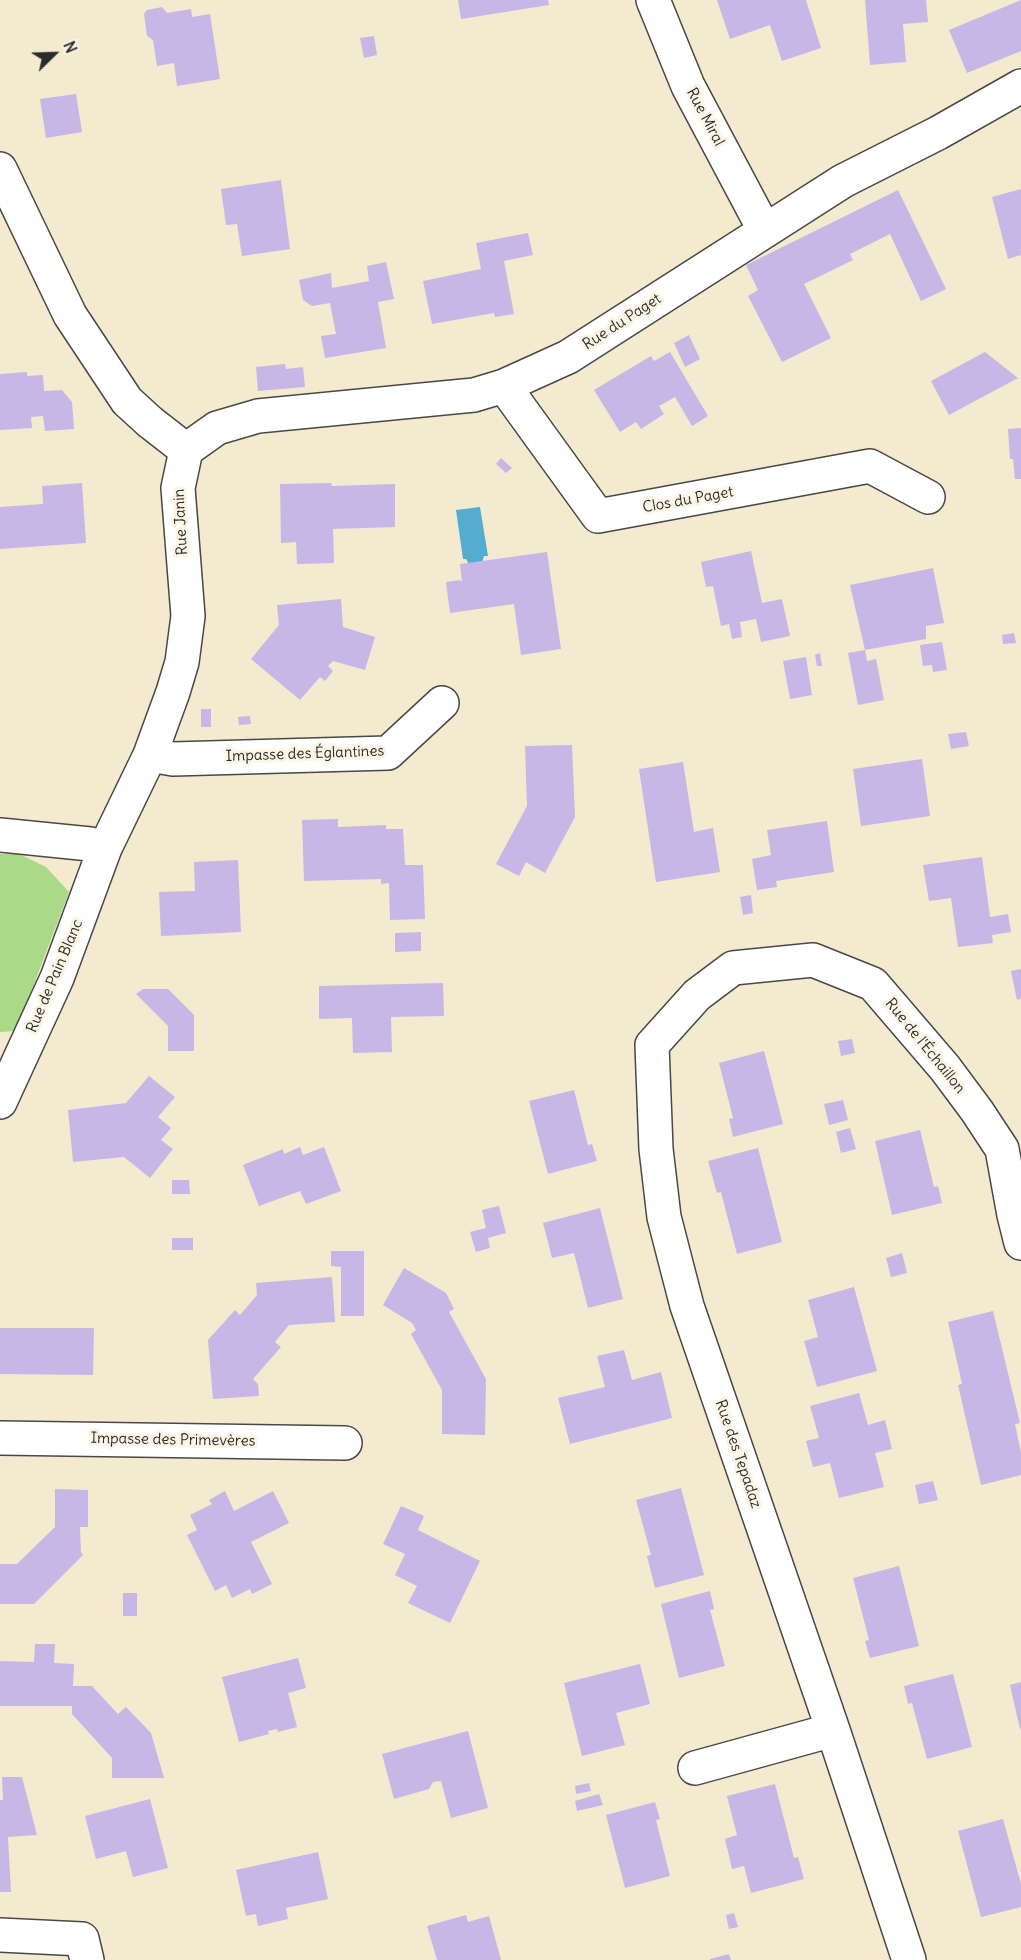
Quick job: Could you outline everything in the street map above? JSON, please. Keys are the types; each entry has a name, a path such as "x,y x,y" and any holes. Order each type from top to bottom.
{"street":[{"name":"Rue Miral","path":"653,0 688,86 766,229"},
{"name":"Rue du Paget","path":"186,450 217,428 258,416 474,395 504,386 568,357 843,181 938,133 1021,86"},
{"path":"0,169 70,315 127,401 186,450"},
{"name":"Clos du Paget","path":"504,386 598,516 870,466 928,497"},
{"name":"Rue Janin","path":"105,848 150,754 182,662 188,616 178,488 186,450"},
{"name":"Impasse des Églantines","path":"150,754 173,759 388,753 442,703"},
{"path":"0,835 90,844 105,848"},
{"name":"Rue de Pain Blanc","path":"0,1102 57,978 105,848"},
{"name":"Rue de l'Échaillon","path":"734,968 813,960 873,984 945,1068 1002,1149 1021,1243"},
{"name":"Rue des Tepadaz","path":"734,968 697,995 652,1045 656,1149 664,1216 687,1306 833,1730 909,1960"},
{"name":"Impasse des Primevères","path":"0,1438 345,1443"},
{"path":"694,1768 833,1730"},
{"path":"0,1935 82,1939 87,1960"}],"green space":[{"path":"0,854 19,854 46,867 69,892 16,1031 0,1032"}],"water":[{"path":"480,507 488,556 484,556 482,563 469,564 466,559 463,559 456,510"}],"building":[{"path":"458,0 548,0 549,5 461,19"},
{"path":"717,0 806,0 821,48 782,61 770,25 730,39"},
{"path":"865,0 926,0 928,22 903,24 906,62 870,65"},
{"path":"1021,0 1021,51 967,73 949,30"},
{"path":"162,7 167,13 191,9 192,17 210,14 220,79 177,86 174,63 157,66 153,40 147,36 144,14 147,10"},
{"path":"374,36 377,55 364,58 360,38"},
{"path":"76,94 82,132 46,138 40,99"},
{"path":"281,180 290,249 242,256 237,224 226,225 221,189"},
{"path":"1021,189 1021,255 1008,259 992,197"},
{"path":"898,190 946,289 921,301 890,234 850,254 853,260 804,284 831,338 782,362 748,296 758,290 746,265"},
{"path":"528,233 533,255 504,261 514,314 495,317 494,313 432,324 423,281 481,269 476,243"},
{"path":"386,262 394,299 378,302 386,348 325,358 321,336 336,334 330,303 312,306 303,300 299,280 331,273 332,288 369,281 367,266"},
{"path":"689,335 700,359 685,367 674,343"},
{"path":"670,352 708,416 692,426 675,397 659,406 664,414 641,429 636,422 620,432 594,390 651,356 654,361"},
{"path":"985,352 1018,378 949,415 931,381"},
{"path":"285,364 286,369 303,367 305,387 258,391 256,367"},
{"path":"27,372 27,376 43,375 44,391 62,390 72,402 74,429 45,431 43,416 31,417 32,428 0,430 0,374"},
{"path":"1021,428 1021,479 1015,479 1013,459 1010,459 1008,429"},
{"path":"501,458 512,468 506,473 496,464"},
{"path":"82,483 86,543 0,549 0,507 43,504 42,486"},
{"path":"331,483 332,486 395,484 395,527 333,529 334,563 297,564 296,542 281,543 280,484"},
{"path":"751,551 762,603 782,599 790,636 761,642 756,619 740,622 742,637 732,639 729,624 721,626 713,586 706,587 701,562"},
{"path":"547,552 561,649 521,655 514,604 450,613 446,582 460,580 462,582 460,564"},
{"path":"933,568 944,623 926,626 926,639 865,650 850,585"},
{"path":"341,599 343,627 375,637 365,670 333,661 328,666 333,671 325,681 320,677 300,700 251,659 279,625 277,605"},
{"path":"1014,633 1016,643 1003,644 1002,635"},
{"path":"942,642 947,670 933,672 932,665 923,666 920,645"},
{"path":"865,650 867,661 876,659 884,700 858,705 848,653"},
{"path":"820,653 822,666 817,666 815,655"},
{"path":"806,657 812,695 790,699 783,661"},
{"path":"201,709 211,709 211,727 201,727"},
{"path":"250,716 251,724 239,725 238,717"},
{"path":"966,732 969,746 951,749 948,734"},
{"path":"572,745 575,817 545,873 526,862 519,876 496,864 527,806 525,746"},
{"path":"922,759 930,816 861,826 853,769"},
{"path":"683,762 694,832 713,828 720,872 656,882 639,769"},
{"path":"338,819 338,827 386,825 386,829 403,829 405,865 423,865 425,919 390,920 389,883 381,884 381,879 304,881 302,820"},
{"path":"827,821 834,872 776,881 777,887 757,890 752,859 771,855 767,830"},
{"path":"982,857 990,917 1008,914 1011,932 992,935 993,943 958,947 951,898 929,901 923,865"},
{"path":"238,860 241,932 161,936 159,892 195,891 194,862"},
{"path":"751,895 753,913 743,915 740,897"},
{"path":"421,932 421,951 395,952 395,933"},
{"path":"1021,969 1021,999 1017,1000 1011,971"},
{"path":"443,983 444,1016 391,1017 392,1052 353,1053 352,1018 319,1019 319,986"},
{"path":"143,989 168,989 194,1015 194,1051 168,1051 168,1026 136,994"},
{"path":"852,1039 855,1053 841,1056 838,1041"},
{"path":"764,1051 783,1124 733,1137 729,1119 733,1118 719,1063"},
{"path":"149,1076 175,1097 158,1117 171,1128 161,1140 173,1149 150,1178 124,1157 73,1162 68,1110 126,1103"},
{"path":"574,1090 588,1145 592,1144 597,1161 548,1174 529,1101"},
{"path":"843,1100 848,1120 829,1125 824,1104"},
{"path":"850,1128 856,1149 841,1153 836,1132"},
{"path":"920,1130 934,1187 938,1186 942,1203 892,1215 875,1141"},
{"path":"300,1147 303,1155 324,1147 341,1191 306,1204 300,1191 259,1206 243,1165 283,1149 284,1154"},
{"path":"758,1148 782,1242 737,1254 721,1192 717,1193 708,1161"},
{"path":"172,1180 189,1180 190,1194 172,1194"},
{"path":"499,1206 506,1233 488,1238 490,1248 476,1252 470,1232 486,1228 482,1210"},
{"path":"600,1208 623,1299 588,1308 574,1253 552,1258 543,1223"},
{"path":"172,1238 193,1238 193,1250 172,1250"},
{"path":"331,1251 364,1251 364,1316 341,1316 341,1267 331,1266"},
{"path":"902,1253 907,1273 891,1277 886,1258"},
{"path":"404,1268 446,1293 454,1309 449,1312 486,1379 485,1435 442,1434 442,1390 411,1334 416,1330 412,1323 383,1305"},
{"path":"332,1277 335,1322 289,1325 275,1342 281,1347 253,1379 258,1384 259,1396 213,1399 208,1340 235,1310 240,1315 257,1295 256,1283"},
{"path":"854,1287 877,1371 817,1387 804,1341 818,1337 808,1300"},
{"path":"993,1311 1020,1423 1015,1424 1021,1453 1021,1475 981,1485 958,1385 962,1384 948,1322"},
{"path":"0,1328 94,1328 93,1375 0,1374"},
{"path":"624,1350 632,1380 661,1372 672,1418 570,1444 558,1398 605,1387 597,1356"},
{"path":"859,1393 868,1425 885,1420 892,1449 875,1453 884,1487 839,1498 830,1463 813,1467 806,1441 819,1438 810,1406"},
{"path":"933,1481 938,1500 919,1504 915,1485"},
{"path":"681,1488 704,1575 655,1588 647,1556 651,1555 636,1500"},
{"path":"55,1489 88,1490 88,1527 80,1527 83,1555 34,1604 0,1604 0,1564 17,1564 55,1527"},
{"path":"225,1491 234,1511 273,1491 289,1523 251,1542 272,1584 252,1594 250,1589 232,1598 226,1585 215,1591 187,1535 197,1530 190,1515 212,1504 209,1500"},
{"path":"401,1506 424,1516 418,1530 480,1561 450,1623 408,1603 417,1586 395,1575 405,1554 383,1544"},
{"path":"899,1566 919,1646 870,1658 865,1641 869,1640 853,1578"},
{"path":"710,1591 714,1609 710,1610 725,1666 679,1678 661,1604"},
{"path":"123,1593 137,1593 137,1616 123,1616"},
{"path":"35,1644 55,1644 54,1663 74,1664 73,1686 92,1686 118,1714 126,1707 151,1733 164,1778 112,1778 112,1758 72,1714 72,1706 0,1706 0,1661 34,1662"},
{"path":"298,1658 306,1688 288,1693 297,1727 278,1732 277,1729 268,1731 269,1734 239,1742 222,1677"},
{"path":"640,1664 650,1704 616,1713 625,1745 582,1756 564,1683"},
{"path":"953,1674 972,1747 927,1759 912,1703 908,1704 904,1686"},
{"path":"1021,1682 1021,1729 1020,1729 1010,1685"},
{"path":"468,1731 488,1808 451,1818 441,1781 433,1782 429,1789 394,1799 382,1754"},
{"path":"2,1777 22,1777 37,1835 8,1837 11,1892 0,1892"},
{"path":"589,1783 591,1791 576,1794 575,1786"},
{"path":"775,1784 794,1858 798,1857 804,1879 751,1893 744,1866 732,1869 725,1839 737,1835 727,1796"},
{"path":"599,1794 603,1805 577,1811 575,1801"},
{"path":"150,1799 168,1868 133,1877 126,1851 96,1859 85,1816"},
{"path":"655,1802 660,1819 656,1820 670,1876 625,1888 606,1815"},
{"path":"1003,1819 1021,1884 1021,1907 981,1917 958,1831"},
{"path":"318,1852 328,1899 286,1908 288,1919 258,1926 256,1914 246,1916 236,1870"},
{"path":"734,1913 738,1927 729,1929 726,1915"},
{"path":"466,1915 468,1922 489,1916 501,1960 437,1960 427,1926"},
{"path":"729,1954 731,1960 710,1960 710,1959"}]}
